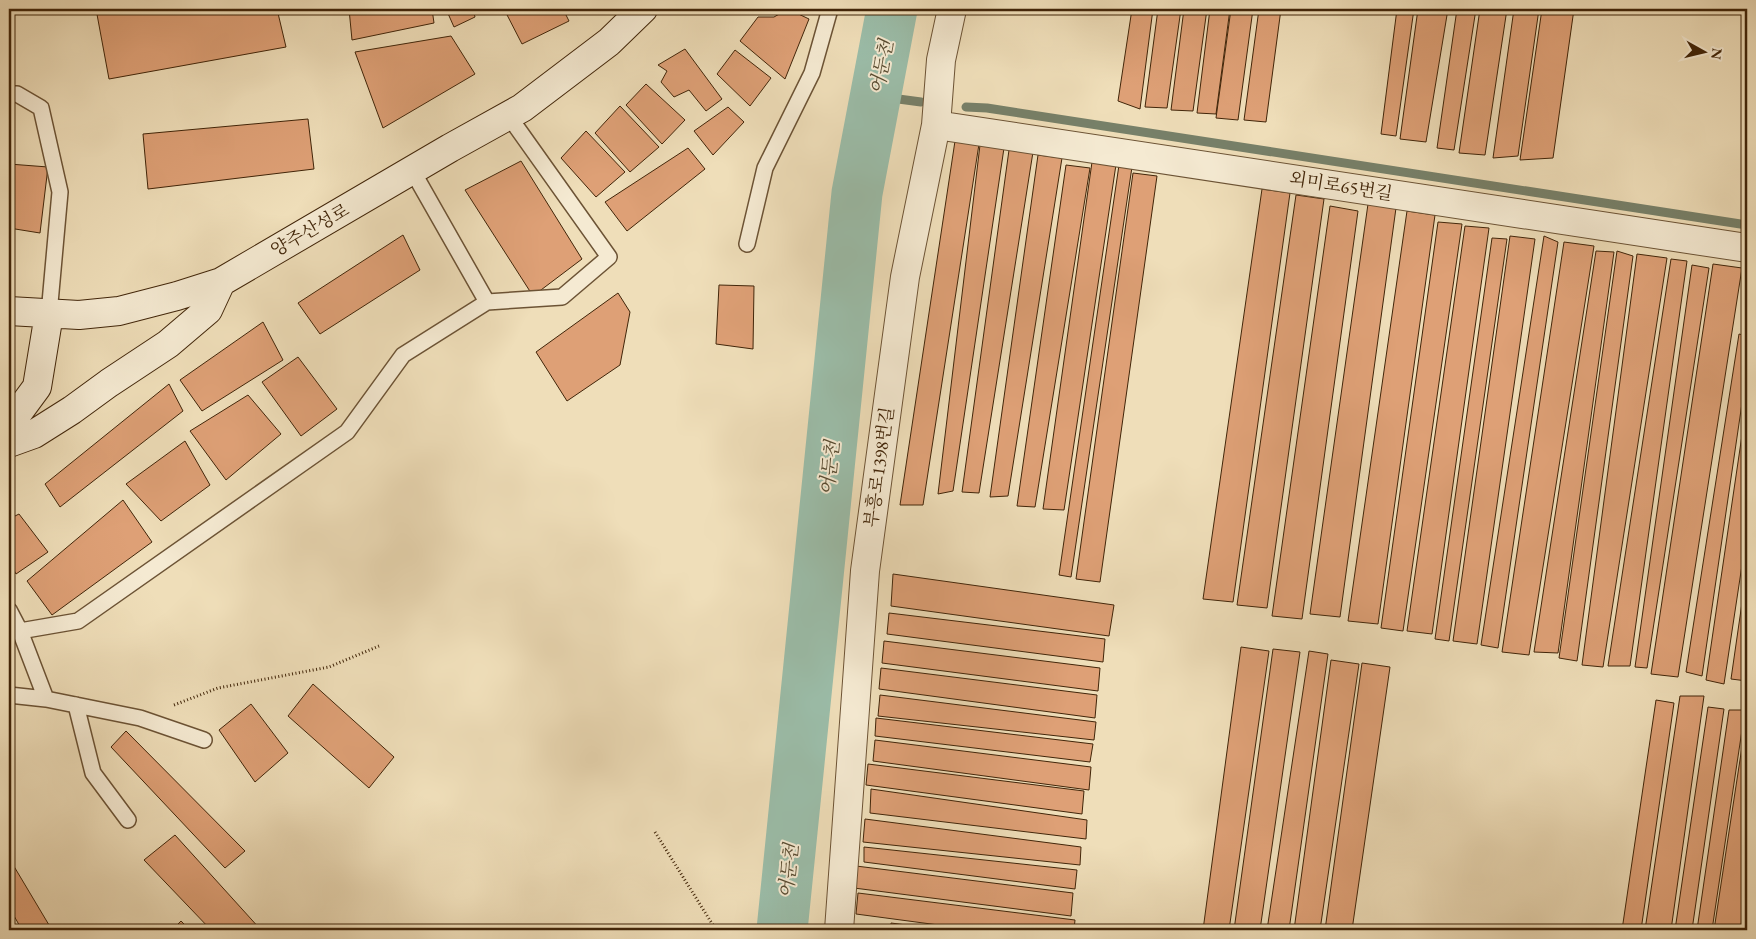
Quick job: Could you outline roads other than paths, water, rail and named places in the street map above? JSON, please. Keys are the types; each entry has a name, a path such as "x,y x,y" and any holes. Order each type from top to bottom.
{"street":[{"name":"양주산성로","path":"9,311 79,315 119,311 222,282 530,103 609,42 642,9"},
{"name":"부흥로1398번길","path":"839,930 865,571 905,277 936,125 941,60 952,9"},
{"name":"외미로65번길","path":"936,125 1747,248"},
{"path":"9,442 34,434 168,344 208,310 222,282"},
{"path":"9,426 37,387 49,314"}],"lane":[{"path":"747,244 765,168 812,73 830,9"},
{"path":"9,94 17,94 41,108 60,192 49,314"},
{"path":"20,631 78,621 347,432 403,355 487,302 562,297 609,257 508,115"},
{"path":"412,170 487,302"},
{"path":"9,610 20,631 46,698"},
{"path":"9,695 46,698 140,718 204,740"},
{"path":"76,705 93,773 128,820"}],"waterway":[{"name":"어둔천","path":"782,930 857,193 892,9"},
{"path":"876,96 921,102"},
{"path":"966,107 987,108 1747,225"}]}
